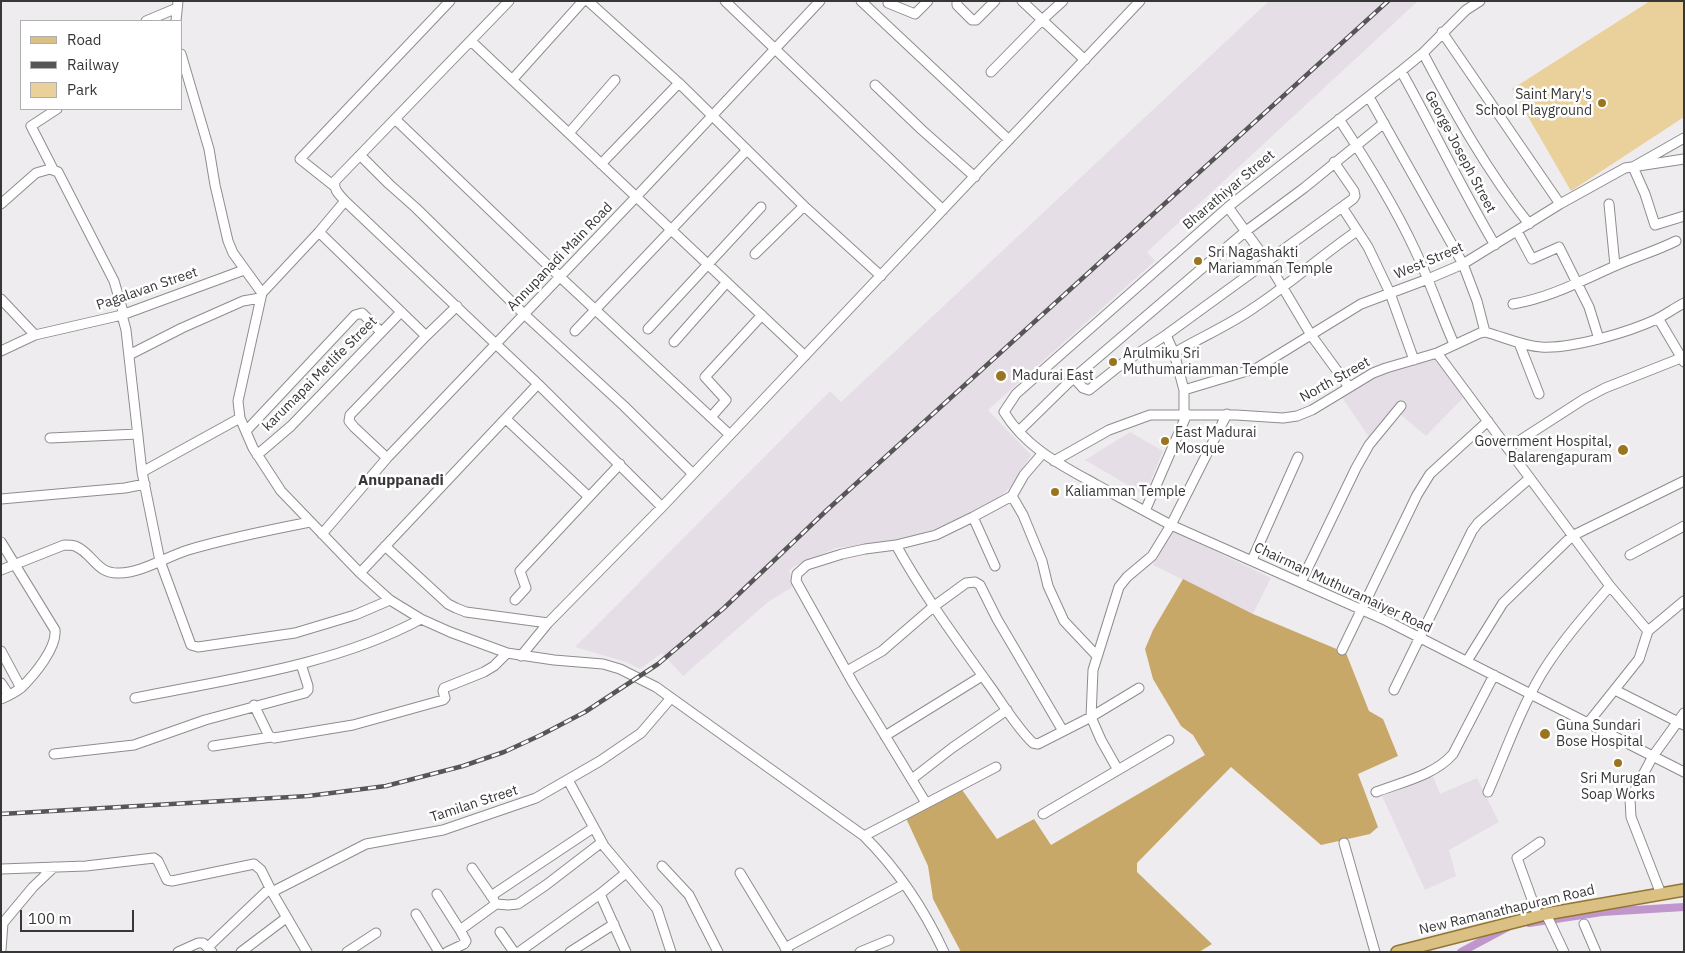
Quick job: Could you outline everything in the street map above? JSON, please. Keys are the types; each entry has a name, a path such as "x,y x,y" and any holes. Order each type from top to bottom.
{"main road":[{"name":"New Ramanathapuram Road","path":"1397,952 1435,947 1545,918 1684,890"}],"street":[{"path":"450,1 300,159 334,186 345,201 538,384 662,507"},
{"path":"334,186 335,181 509,1"},
{"path":"512,80 583,1"},
{"path":"588,1 678,83 804,206 880,276"},
{"path":"725,1 943,210"},
{"name":"Annupanadi Main Road","path":"322,534 387,458 820,1"},
{"path":"861,1 1009,140"},
{"path":"876,15 889,2 915,14 928,1"},
{"path":"957,1 957,5 972,20 976,20 995,1"},
{"path":"1022,1 1085,60"},
{"path":"991,72 1063,1"},
{"path":"521,656 548,623 662,507 1140,1"},
{"name":"Bharathiyar Street","path":"1004,412 1016,394 1228,207 1401,71 1423,53 1466,10 1480,1"},
{"path":"148,20 177,5"},
{"path":"176,20 177,5"},
{"path":"1442,32 1560,204"},
{"path":"470,41 805,356"},
{"path":"1423,53 1489,170 1505,195 1529,224"},
{"path":"182,57 209,148 215,185 228,240 233,253 261,296"},
{"name":"George Joseph Street","path":"1401,71 1470,202 1495,245"},
{"path":"568,133 615,80"},
{"path":"601,164 678,83"},
{"path":"875,85 975,177"},
{"path":"1369,97 1463,264 1477,301 1485,332 1519,343 1542,347 1571,345 1642,325 1684,303"},
{"path":"55,110 31,126 52,169 58,172 110,274 123,315 142,472 160,561 189,641 192,645 198,647 294,633 355,615 390,600"},
{"path":"395,119 595,310 730,435"},
{"path":"1339,119 1406,231 1454,344"},
{"path":"1019,431 1074,378 1246,231 1304,188 1384,123"},
{"path":"1684,138 1633,167 1645,194 1655,225 1684,216"},
{"path":"575,331 748,150"},
{"path":"360,155 693,474"},
{"name":"West Street","path":"1184,390 1257,368 1361,304 1463,264 1560,204 1625,168 1684,159"},
{"path":"1074,378 1083,388 1089,390 1123,363 1166,335 1353,198 1355,194 1334,162"},
{"path":"1,204 36,173 52,169"},
{"path":"345,201 261,296 238,401 238,409 240,418 257,455 281,491 390,600 421,619 450,632 508,653 603,664 620,669 656,687 864,836 904,884 919,906 944,952"},
{"path":"1609,204 1615,266"},
{"path":"754,254 804,206"},
{"path":"648,329 761,207"},
{"path":"1228,207 1266,261 1311,335 1349,387"},
{"path":"1342,207 1368,247 1390,293 1414,360"},
{"path":"1174,353 1226,325 1282,289 1332,248 1357,231"},
{"path":"1517,231 1532,259 1559,248 1578,282 1589,307 1599,338"},
{"path":"319,232 426,336"},
{"path":"1513,304 1535,300 1656,251 1676,241"},
{"name":"Pagalavan Street","path":"1,351 35,335 123,315 244,270"},
{"path":"674,342 727,282"},
{"path":"129,356 182,328 243,301 261,296"},
{"path":"1,299 35,335"},
{"path":"387,458 354,427 349,421 350,415 457,306"},
{"name":"karumapai Metlife Street","path":"257,455 291,426 401,312"},
{"path":"246,431 358,313 364,314 381,332"},
{"path":"711,417 726,400 705,377 762,315"},
{"path":"1508,448 1584,399 1605,388 1682,360 1658,318"},
{"name":"North Street","path":"1054,461 1109,430 1130,421 1158,414 1227,414 1283,418 1297,416 1312,410 1380,370 1437,353 1480,332 1485,332"},
{"path":"1145,511 1186,414 1184,390 1174,353 1166,335"},
{"path":"1519,343 1540,394"},
{"path":"1437,353 1572,536 1610,586 1648,631"},
{"path":"360,572 538,384"},
{"path":"1301,582 1369,445 1401,406"},
{"name":"Chairman Muthuramaiyer Road","path":"1004,412 1019,431 1042,454 1145,511 1362,610 1467,661 1684,772"},
{"path":"1118,770 1101,740 1091,717 1093,670 1097,656 1119,587 1127,577 1152,556 1171,524 1227,414"},
{"path":"142,472 240,418"},
{"path":"506,419 589,497"},
{"path":"1342,650 1417,495 1430,474 1488,421"},
{"path":"50,438 138,434"},
{"path":"926,803 885,736 796,581 797,574 806,565 842,554 896,545 936,535 973,517 1012,496 1024,475 1042,454"},
{"path":"1252,560 1298,456"},
{"path":"515,600 526,588 520,571 620,464"},
{"path":"1394,690 1472,531 1478,523 1530,478"},
{"path":"1467,661 1503,603 1572,536 1681,482 1684,492"},
{"path":"1,499 125,488 145,484"},
{"path":"1012,496 1023,515 1042,562 1048,586 1064,621 1097,656"},
{"path":"973,517 996,566"},
{"path":"1,570 64,545 75,546 82,550 103,570 120,574 133,572 185,551 247,534 310,522"},
{"path":"1630,555 1684,526"},
{"path":"1,542 55,630 56,637 35,673 21,688 5,697 1,683"},
{"path":"896,545 933,607 1033,743 1038,744 1091,717 1139,688"},
{"path":"385,546 448,604 456,608 466,612 548,623"},
{"path":"847,671 882,651 933,607 966,583 974,582 980,585 997,619 1063,731"},
{"path":"1488,792 1531,694 1558,649 1610,586"},
{"path":"1588,723 1639,659 1648,631 1684,600"},
{"path":"135,698 324,659 400,630 421,619"},
{"path":"1,651 21,688"},
{"path":"213,746 353,725 443,700 445,698 444,688 484,672 494,666 508,653"},
{"path":"54,754 134,745 205,720 305,692 308,690 308,686 302,664"},
{"path":"1376,792 1434,770 1446,763 1453,754 1494,675"},
{"path":"885,736 982,676"},
{"path":"1615,690 1681,724"},
{"name":"Tamilan Street","path":"210,949 271,890 366,844 443,830 536,798 600,761 641,733 671,698"},
{"path":"254,705 271,738"},
{"path":"912,780 952,748 1007,710"},
{"path":"1661,894 1631,817 1629,809 1630,799 1653,756 1681,724 1684,713"},
{"path":"1043,814 1169,740"},
{"path":"864,836 996,767"},
{"path":"568,780 602,842 657,909 671,952"},
{"path":"460,930 494,900 593,828"},
{"path":"472,868 494,900 508,905 518,904 602,842"},
{"path":"1540,842 1517,858 1545,918 1564,952"},
{"path":"1344,843 1375,952"},
{"path":"1,870 86,866 154,858 158,861 166,878 172,881 254,864 261,870 286,918 307,952"},
{"path":"662,866 689,895 718,952"},
{"path":"1,950 2,924 33,887 54,867"},
{"path":"519,952 626,873"},
{"path":"740,873 787,950 904,884"},
{"path":"437,894 466,941 464,944 447,952"},
{"path":"600,894 626,952"},
{"path":"416,914 439,952"},
{"path":"240,952 286,918"},
{"path":"570,952 614,924"},
{"path":"1584,924 1596,952"},
{"path":"500,932 514,952"},
{"path":"347,952 376,933"},
{"path":"860,952 889,940"},
{"path":"178,952 202,942 210,949"}],"shaded area":[{"path":"1269,1 1418,1 1147,252 1155,261 988,410 1031,455 1012,486 997,499 933,530 897,541 836,548 793,567 789,571 794,586 768,602 683,676 662,653 640,669 626,662 575,647 830,391 841,402"},
{"path":"1430,357 1435,359 1463,398 1426,436 1394,409 1369,437 1341,396 1379,374"},
{"path":"1130,432 1163,451 1145,495 1085,460"},
{"path":"1171,530 1271,578 1253,614 1153,565"},
{"path":"1183,579 1253,614 1346,653 1369,711 1383,719 1398,756 1358,774 1378,827 1370,834 1321,845 1231,767 1137,863 1137,872 1212,944 1199,952 961,952 933,899 928,866 905,816 960,787 997,839 1034,819 1051,845 1205,755 1193,735 1181,726 1153,679 1145,649 1153,630"},
{"path":"1433,776 1440,794 1477,778 1499,822 1449,850 1456,876 1425,890 1382,796"}],"green space":[{"name":"Saint Mary's School Playground","path":"1650,1 1684,1 1684,117 1571,191 1512,89"}],"waterway":[{"path":"1529,923 1602,912 1684,907"},
{"path":"1461,952 1508,927"}],"railway":[{"path":"1,814 308,796 386,786 463,766 504,752 585,712 658,664 724,608 827,510 1388,1"}],"place":[{"name":"Saint Mary's School Playground","path":"1602,103"},
{"name":"Sri Nagashakti Mariamman Temple","path":"1198,261"},
{"name":"Arulmiku Sri Muthumariamman Temple","path":"1113,362"},
{"name":"Madurai East","path":"1001,376"},
{"name":"East Madurai Mosque","path":"1165,441"},
{"name":"Government Hospital, Balarengapuram","path":"1623,450"},
{"name":"Kaliamman Temple","path":"1055,492"},
{"name":"Guna Sundari Bose Hospital","path":"1545,734"},
{"name":"Sri Murugan Soap Works","path":"1618,763"}],"district":[{"name":"Anuppanadi","path":"401,481"}]}
